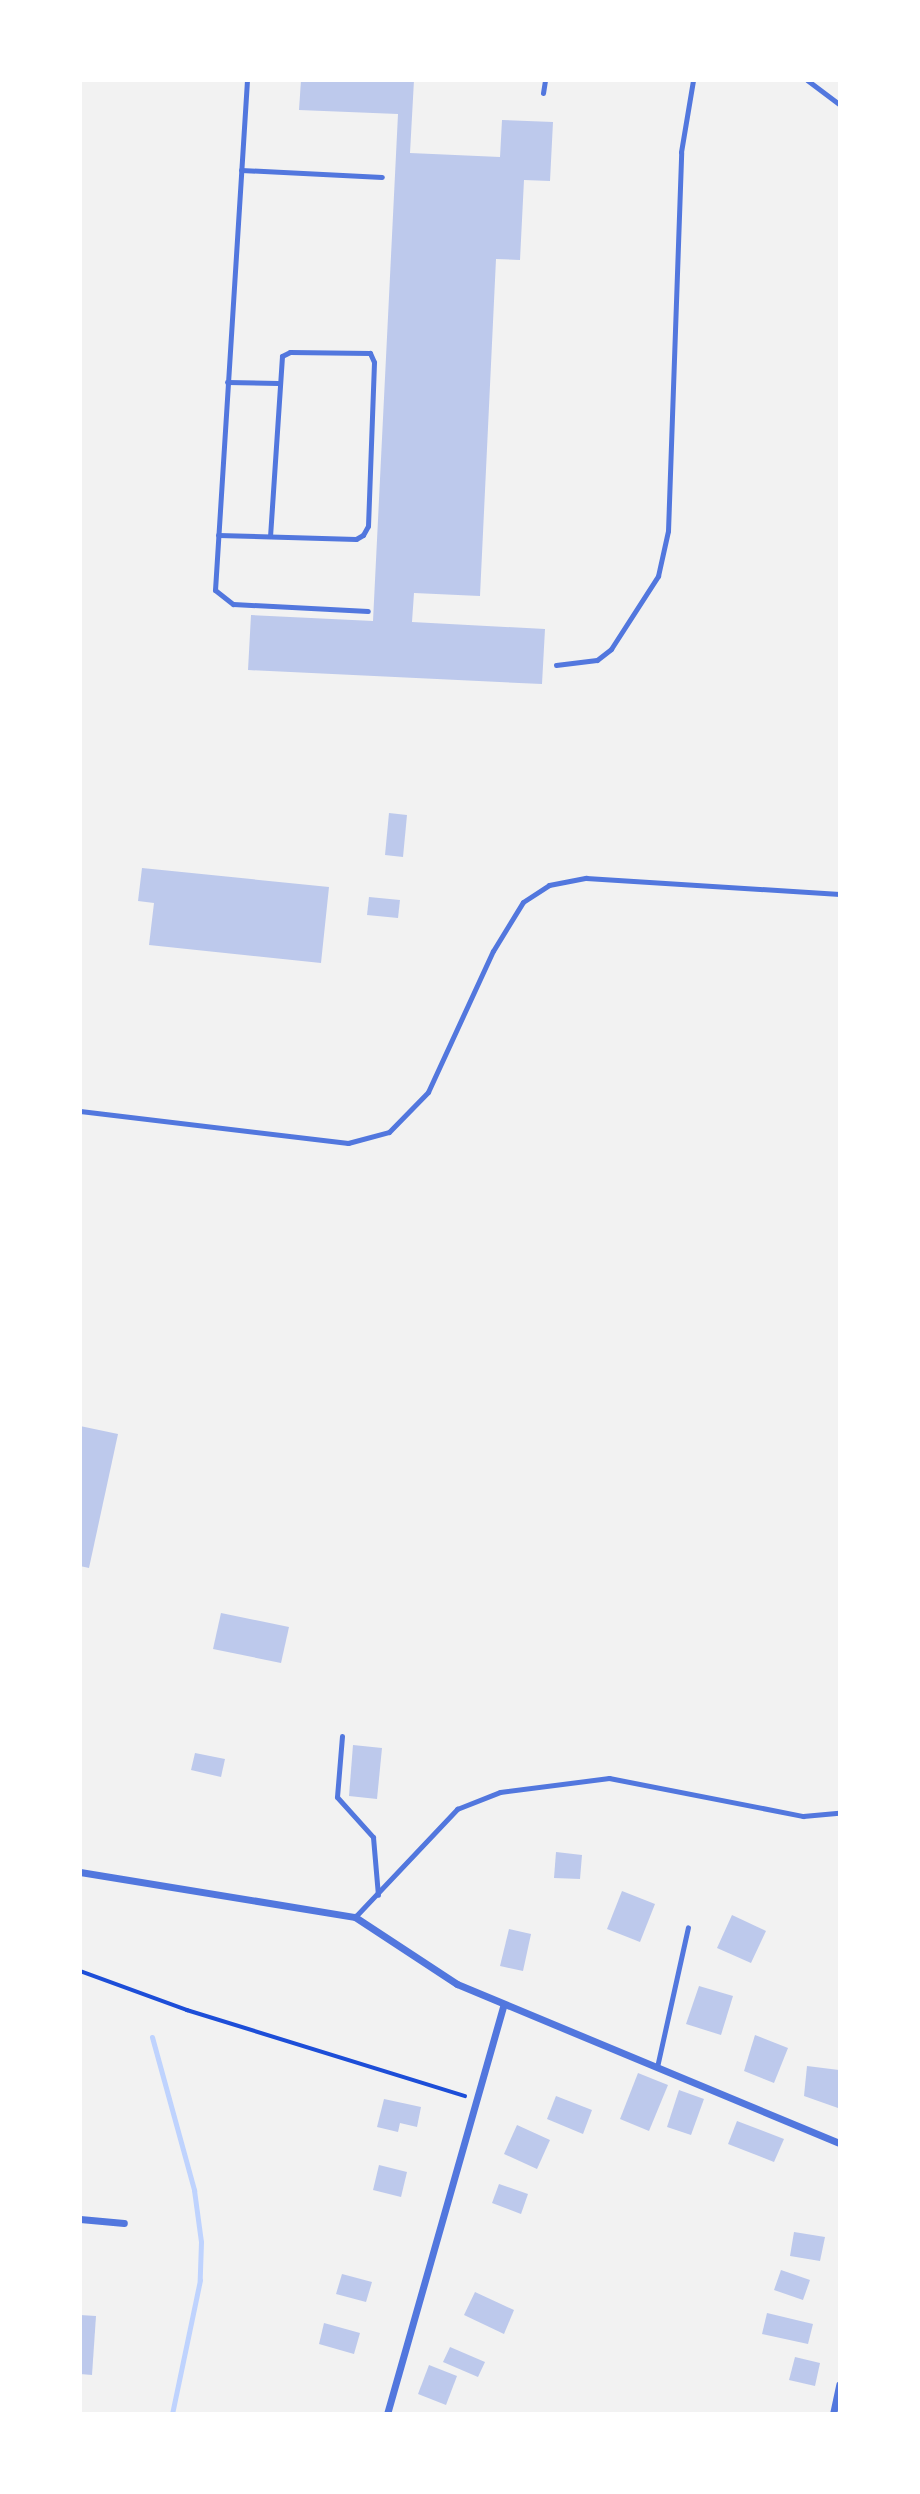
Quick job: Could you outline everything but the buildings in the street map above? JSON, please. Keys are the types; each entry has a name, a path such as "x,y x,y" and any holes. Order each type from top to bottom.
{"street":[{"path":"80,1872 355,1917 378,1929 457,1984 839,2143"},
{"path":"387,2413 505,2004"},
{"path":"80,2219 124,2223"},
{"path":"833,2413 839,2385"}],"lane":[{"path":"247,80 215,590 222,599 262,607 368,611"},
{"path":"543,93 545,80"},
{"path":"556,664 597,660 611,649 658,576 668,531 681,152 694,80"},
{"path":"807,80 839,104"},
{"path":"241,170 383,177"},
{"path":"218,535 356,539 363,535 368,526 374,362 370,354 290,352 282,356 278,383 270,536"},
{"path":"227,382 278,383"},
{"path":"80,1111 348,1143 389,1132 428,1092 493,951 523,902 549,885 586,878 839,894"},
{"path":"342,1736 337,1797 373,1837 378,1895"},
{"path":"355,1917 457,1809 500,1792 609,1778 803,1816 839,1813"},
{"path":"657,2067 688,1927"}],"path":[{"path":"80,1971 187,2010 477,2099"}],"waterway":[{"path":"152,2037 194,2190 201,2242 200,2280 172,2414"}]}
